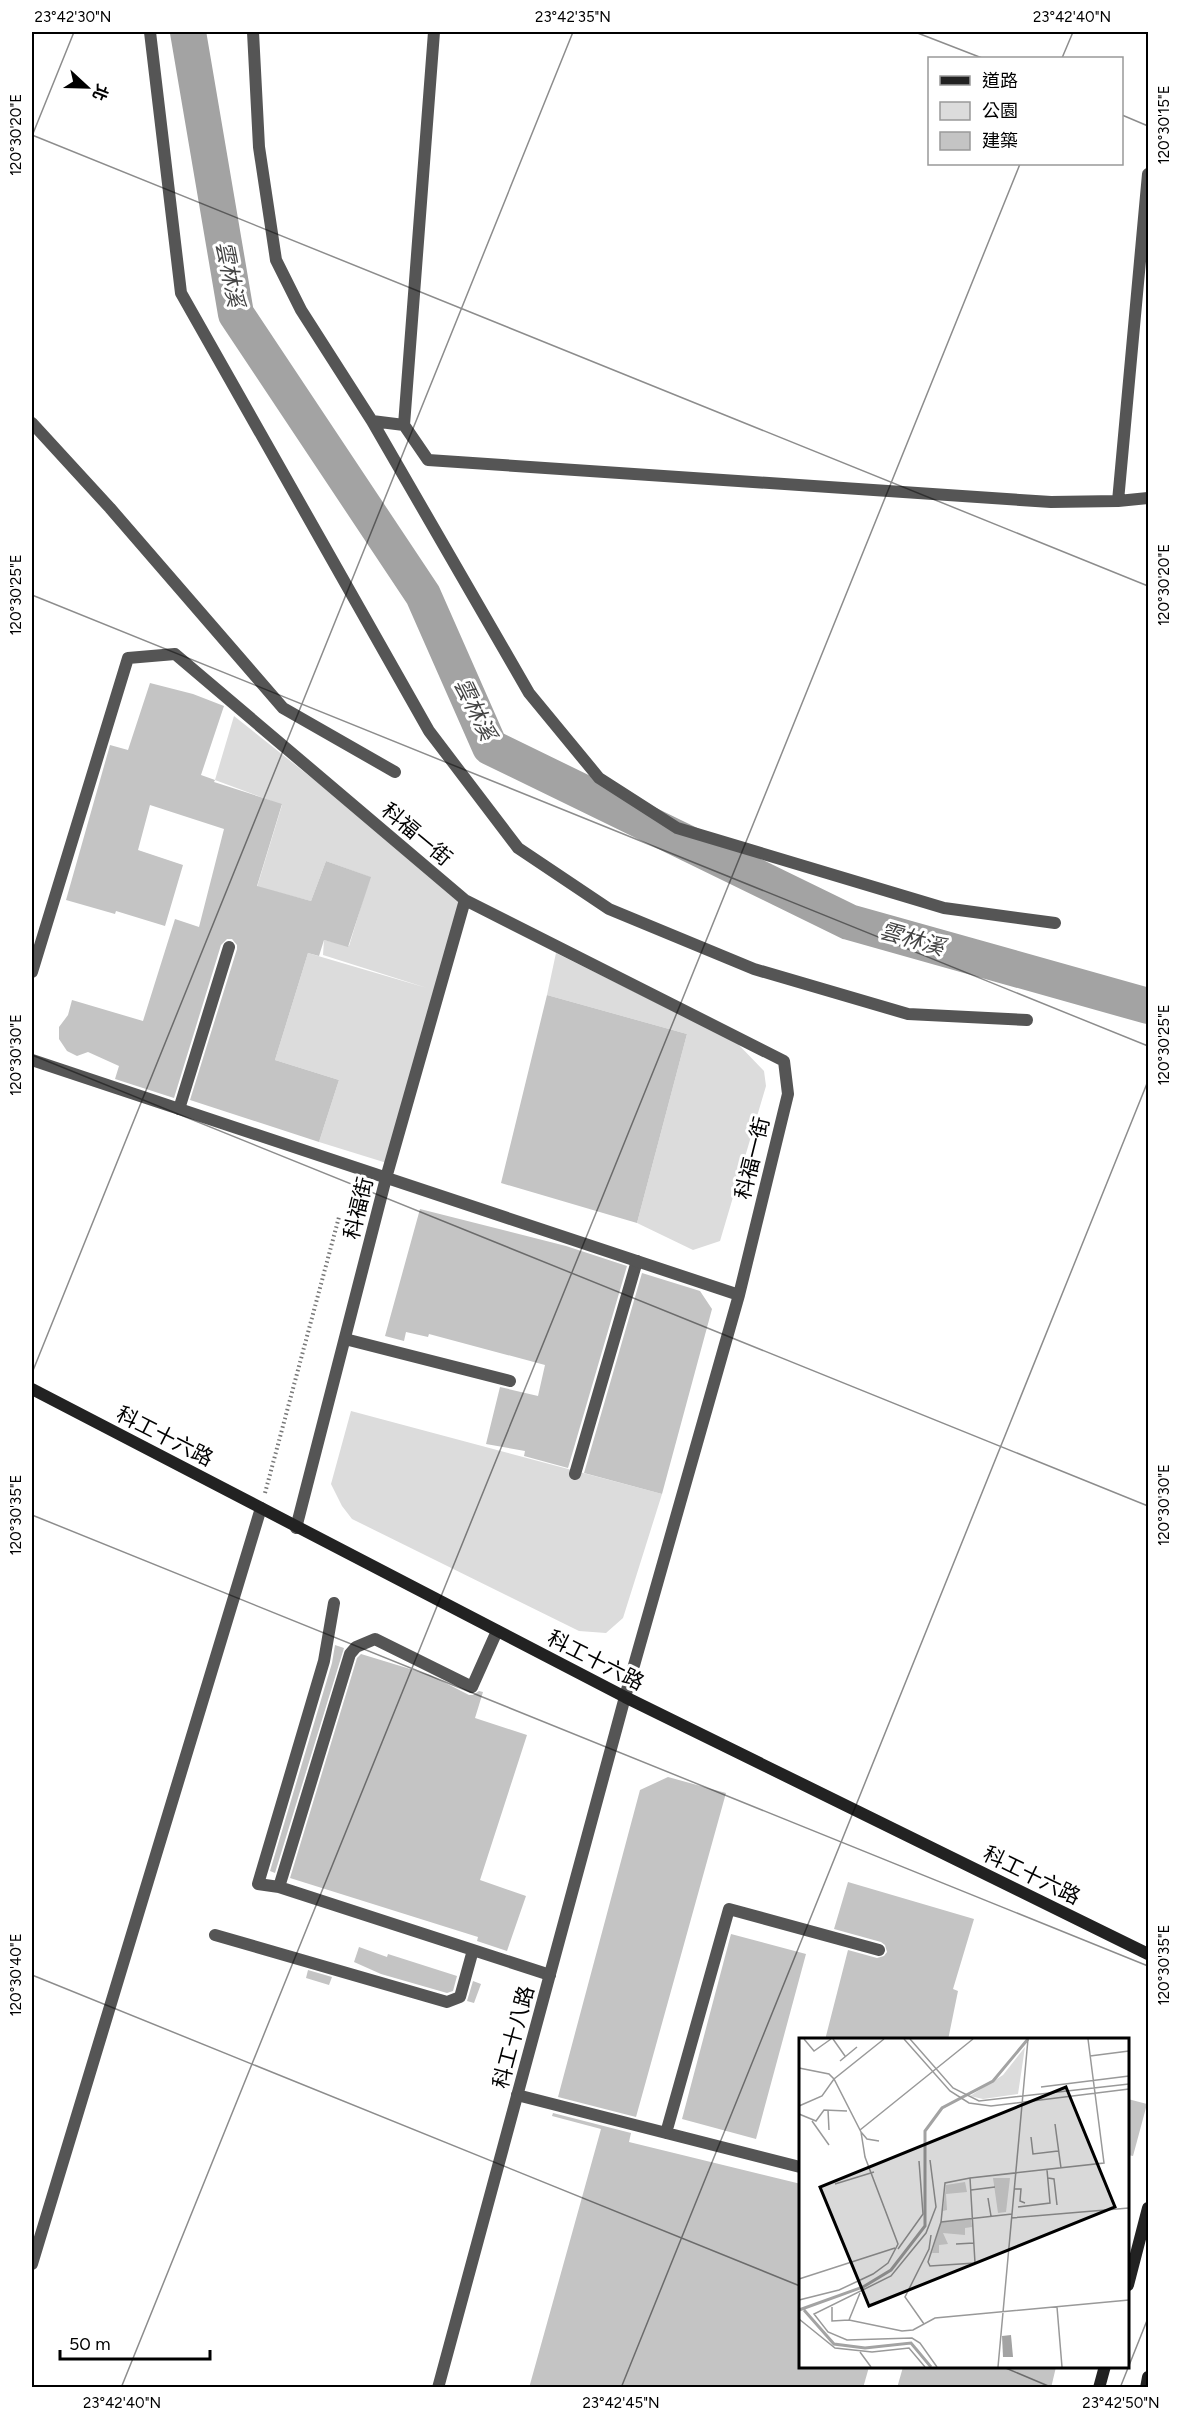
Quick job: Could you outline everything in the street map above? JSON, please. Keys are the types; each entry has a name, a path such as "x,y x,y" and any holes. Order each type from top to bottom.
{"street":[{"path":"150,32 181,293 429,731 518,848 609,909 754,969 908,1014 1027,1020"},
{"path":"254,32 259,147 276,260 301,310 372,421 529,693 598,778 677,828 944,908 1055,923"},
{"path":"434,32 404,425 428,460 1051,502 1149,498"},
{"path":"1118,501 1149,174"},
{"path":"372,421 404,425"},
{"path":"32,423 110,508 283,708 395,772"},
{"name":"科福一街","path":"32,972 128,658 175,654 465,900 784,1061 788,1094 739,1295 625,1697"},
{"name":"科福街","path":"296,1528 386,1178 465,900"},
{"path":"179,1109 229,947"},
{"path":"32,1060 739,1295"},
{"path":"575,1474 637,1261"},
{"path":"345,1339 510,1381"},
{"name":"科工十六路","path":"32,1389 625,1697 1149,1954"},
{"path":"32,2264 261,1508"},
{"path":"334,1603 324,1661 258,1884 279,1887 550,1975"},
{"path":"279,1887 350,1654 356,1647 375,1639 472,1687 497,1631"},
{"name":"科工十八路","path":"438,2388 625,1697"},
{"path":"666,2133 729,1909 879,1950"},
{"path":"215,1935 447,2002 460,1997 473,1950"},
{"path":"517,2095 799,2166"},
{"path":"1129,2281 1149,2208"},
{"path":"1100,2388 1105,2368"},
{"path":"1146,2388 1149,2377"}],"path":[{"path":"261,1508 339,1216"}],"green space":[{"path":"234,716 465,900 390,1164 319,1142 339,1080 275,1060 308,953 427,988 323,955 324,940 349,946 370,877 326,861 311,901 257,887 282,805 215,780"},
{"path":"556,953 737,1043 764,1071 766,1086 720,1241 693,1250 637,1223 687,1034 547,995"},
{"path":"351,1411 662,1494 623,1618 606,1633 579,1631 352,1519 342,1506 331,1484"}],"building":[{"path":"150,683 193,694 224,706 201,775 215,780 214,782 282,804 257,886 311,901 326,861 371,877 348,947 324,940 319,956 308,953 275,1060 339,1080 319,1142 190,1100 237,949 232,939 227,939 221,945 174,1098 115,1079 119,1066 88,1052 77,1056 67,1051 59,1039 59,1027 68,1015 72,1000 143,1021 175,919 199,927 224,829 150,805 138,850 183,865 165,926 116,911 115,914 66,900 110,745 128,750"},
{"path":"547,995 687,1034 637,1223 501,1183"},
{"path":"420,1209 566,1246 627,1266 568,1468 524,1456 525,1451 486,1444 500,1387 538,1396 545,1365 429,1334 428,1337 406,1332 404,1341 385,1336"},
{"path":"642,1273 700,1291 712,1309 662,1494 584,1473"},
{"path":"335,1645 344,1648 275,1873 270,1871 332,1663"},
{"path":"361,1654 430,1675 469,1695 479,1691 483,1692 475,1718 527,1735 480,1880 526,1896 507,1951 477,1941 478,1937 290,1878 357,1658"},
{"path":"668,1777 726,1793 636,2117 558,2097 640,1790"},
{"path":"848,1882 974,1919 953,1989 958,1991 948,2038 826,2038 848,1950 877,1958 884,1956 887,1952 885,1945 881,1942 834,1929"},
{"path":"731,1934 806,1954 756,2139 682,2119"},
{"path":"359,1947 457,1976 453,1991 447,1993 381,1974 354,1962"},
{"path":"308,1970 332,1977 329,1985 306,1978"},
{"path":"473,1981 481,1984 474,2003 467,2001"},
{"path":"1129,2099 1147,2104 1133,2156 1129,2155"},
{"path":"553,2113 631,2133 629,2142 799,2184 799,2368 869,2368 863,2388 529,2388 601,2129 552,2116"},
{"path":"903,2368 1056,2368 1051,2388 897,2388"}],"waterway":[{"name":"雲林溪","path":"188,32 236,314 423,595 490,747 849,922 1148,1006"}]}
